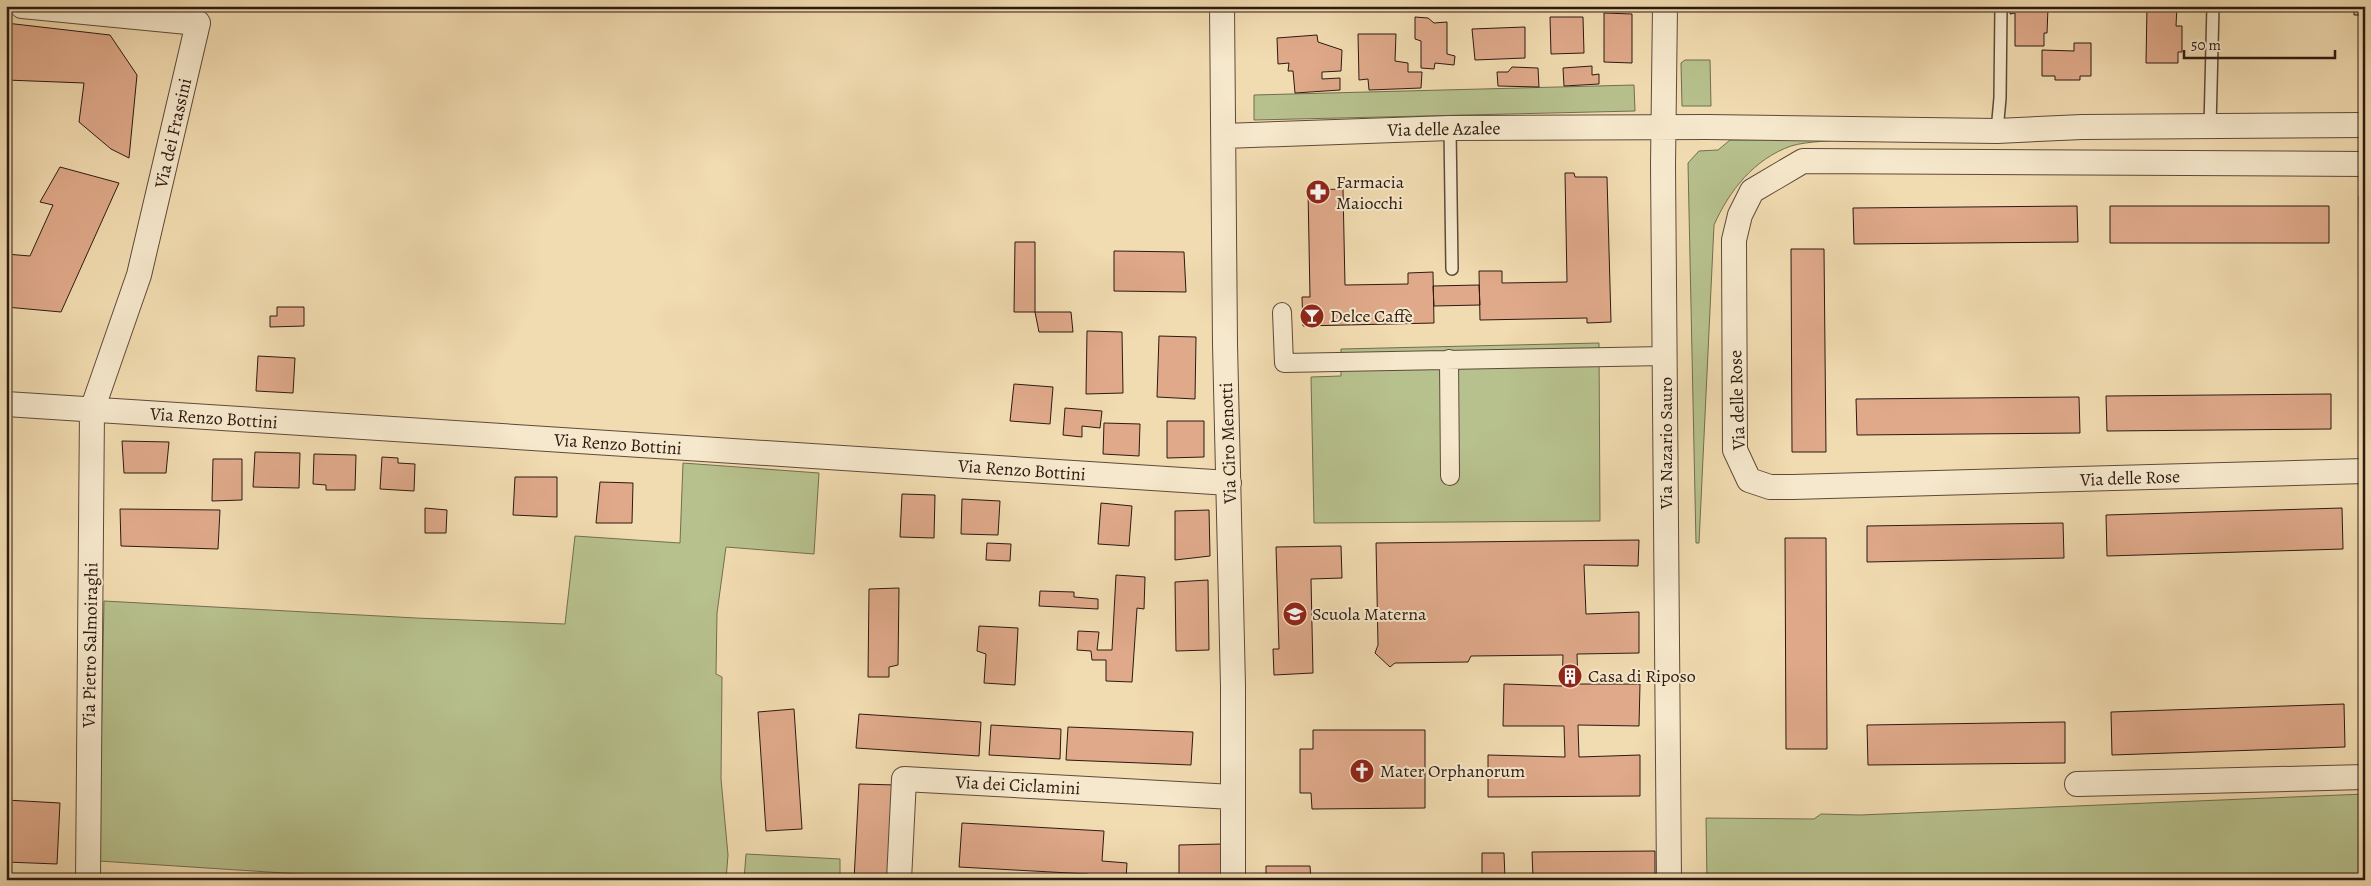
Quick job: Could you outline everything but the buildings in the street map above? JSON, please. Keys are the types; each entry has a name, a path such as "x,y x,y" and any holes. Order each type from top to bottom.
{"street":[{"name":"Via dei Frassini","path":"22,6 198,23 139,275 92,410"},
{"name":"Via Ciro Menotti","path":"1222,6 1233,880"},
{"name":"Via Nazario Sauro","path":"1665,6 1664,128 1669,880"},
{"path":"1664,128 1997,131 2082,127 2365,125"},
{"path":"2082,127 2082,162"},
{"name":"Via delle Azalee","path":"1224,136 1450,128 1664,128"},
{"name":"Via delle Rose","path":"2365,164 1803,161 1752,191 1740,215 1734,240 1735,450 1749,480 1770,487 1793,488 2365,471"},
{"path":"1282,312 1284,363 1666,356"},
{"path":"1449,359 1450,476"},
{"name":"Via Renzo Bottini","path":"6,404 1229,484"},
{"name":"Via Pietro Salmoiraghi","path":"88,880 92,410"},
{"path":"2077,784 2365,778"},
{"name":"Via dei Ciclamini","path":"899,880 904,780 1233,797"}],"lane":[{"path":"1997,131 2000,98 2001,6"},
{"path":"2210,127 2213,6"},
{"path":"1450,128 1452,269"}],"green space":[{"path":"1685,60 1710,60 1711,106 1682,106 1681,63"},
{"path":"1634,85 1635,111 1254,120 1254,95"},
{"path":"1852,139 1798,144 1765,159 1735,188 1714,225 1699,543 1696,543 1688,163 1699,151 1718,150 1730,140"},
{"path":"1599,343 1600,521 1314,523 1311,377 1341,376 1341,349"},
{"path":"683,463 819,473 814,554 726,547 717,613 716,674 722,677 721,779 728,855 726,880 392,880 99,861 104,601 565,624 575,536 680,543"},
{"path":"2365,794 2365,880 1707,880 1706,818 1814,819 1821,814 1860,815"},
{"path":"746,854 840,859 840,880 744,880"}],"place":[{"name":"Farmacia Maiocchi","path":"1318,192"},
{"name":"Delce Caffè","path":"1312,316"},
{"name":"Scuola Materna","path":"1295,614"},
{"name":"Casa di Riposo","path":"1570,676"},
{"name":"Mater Orphanorum","path":"1362,771"}]}
